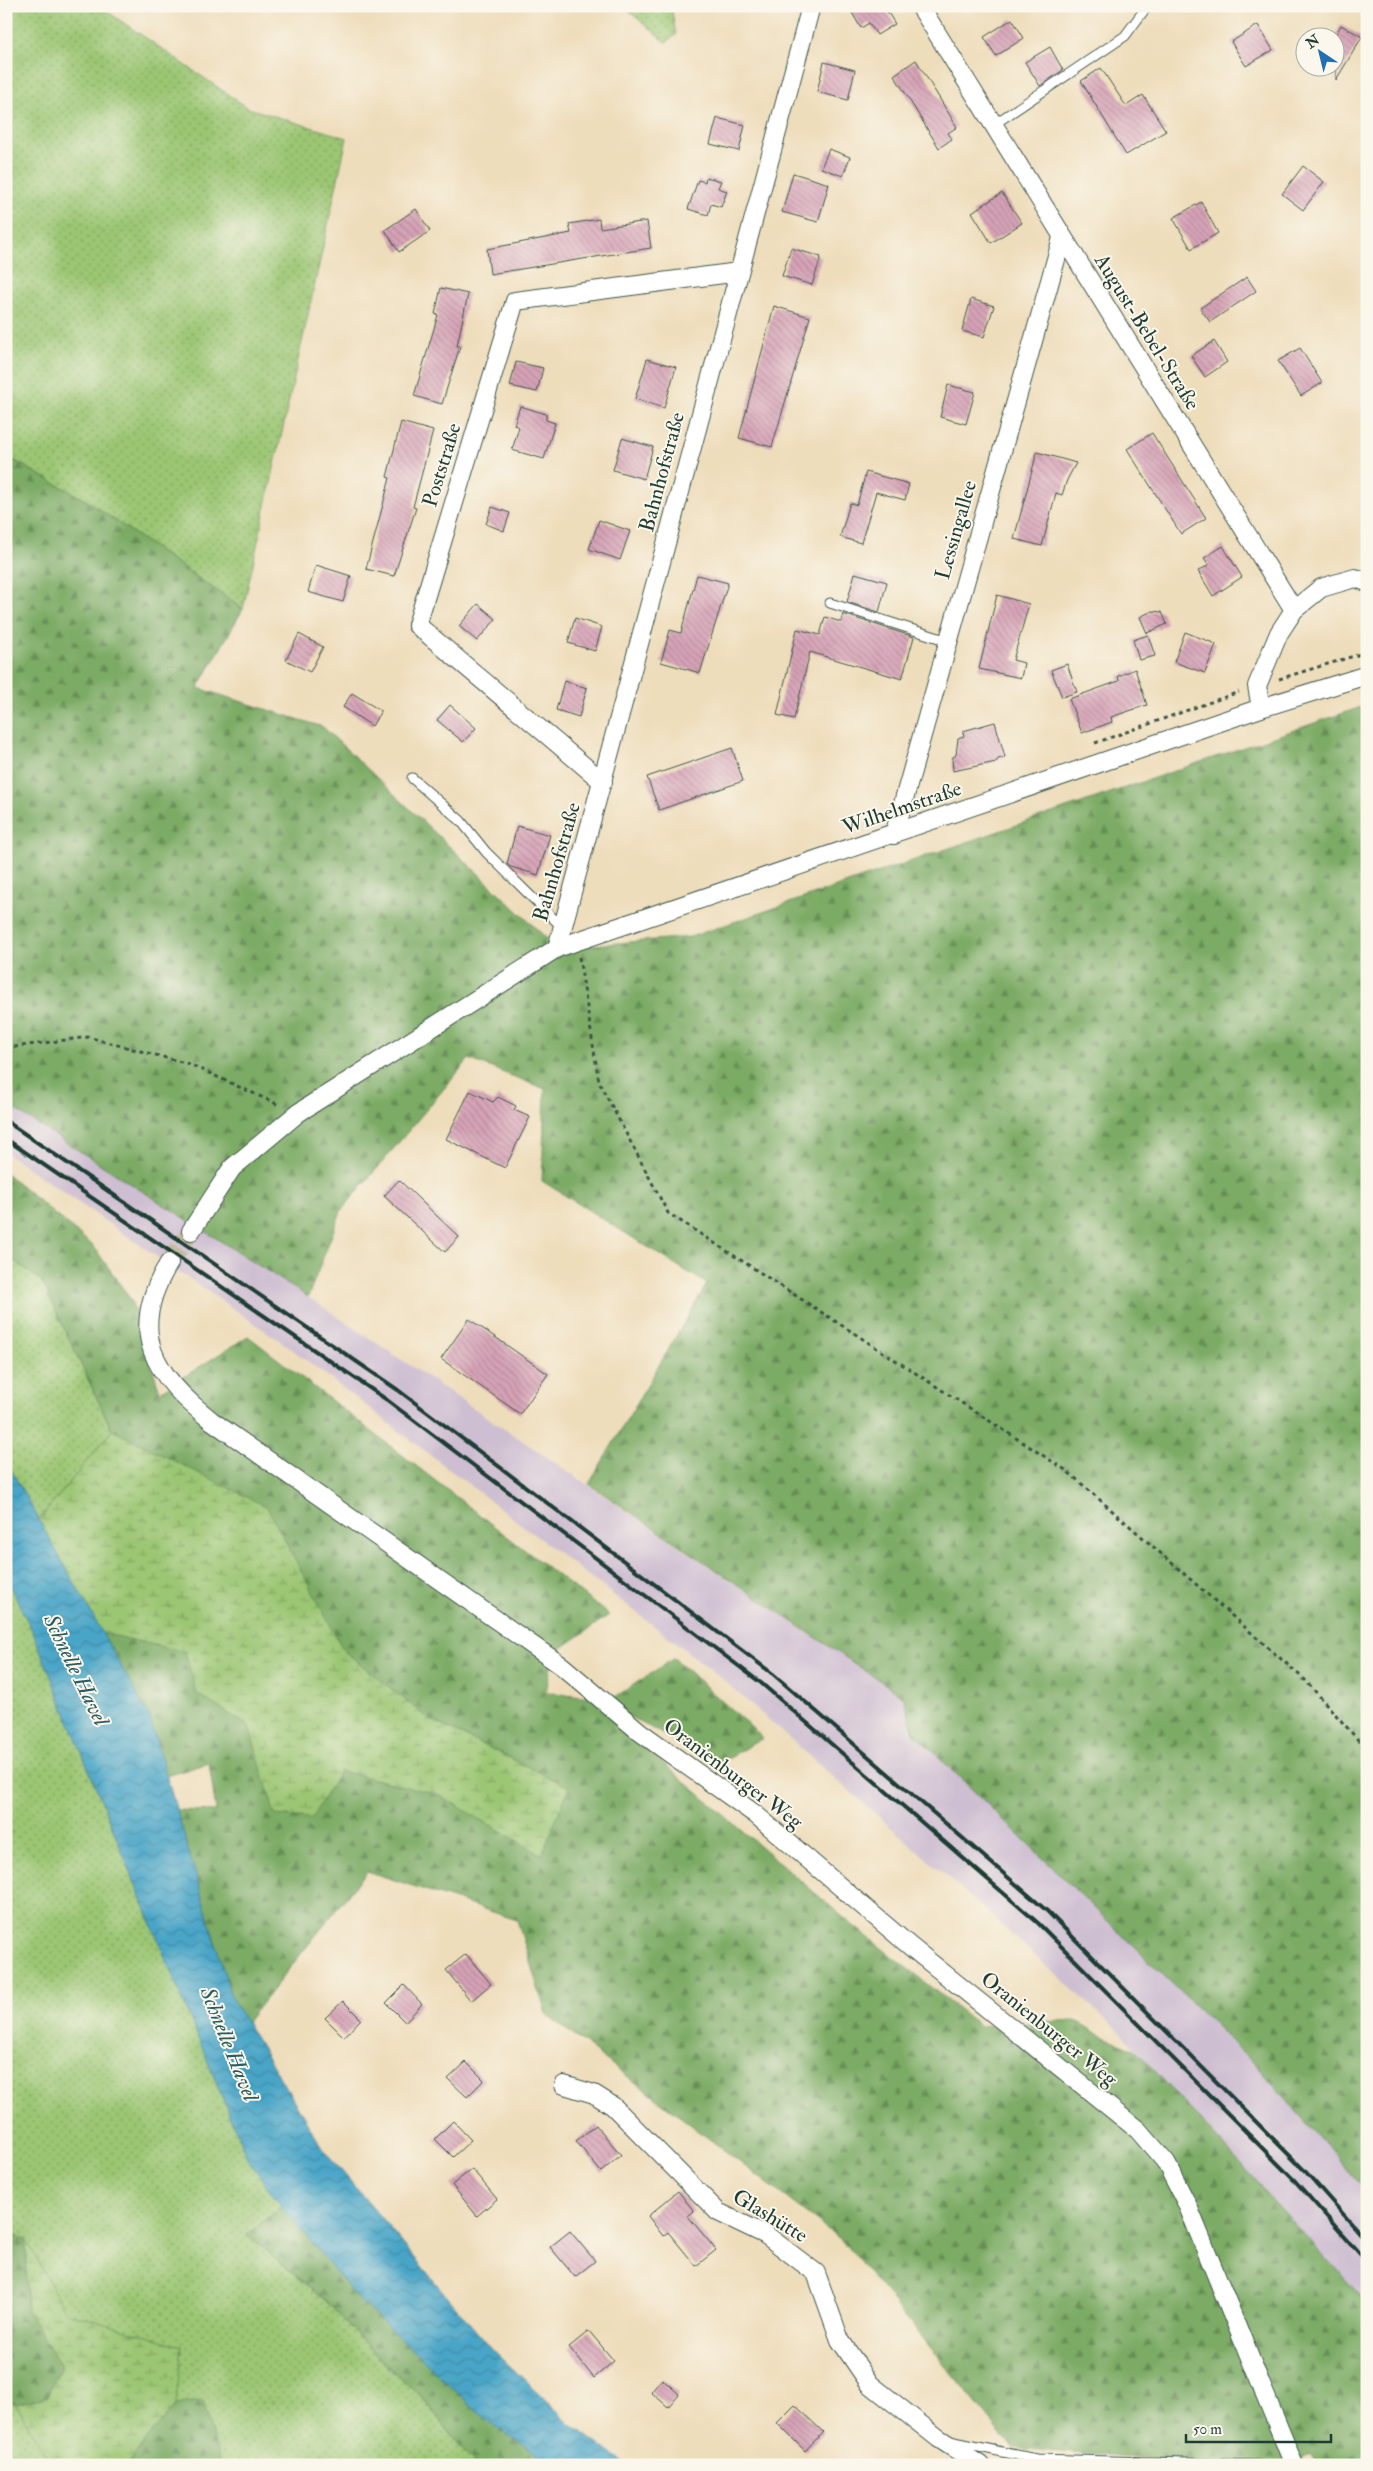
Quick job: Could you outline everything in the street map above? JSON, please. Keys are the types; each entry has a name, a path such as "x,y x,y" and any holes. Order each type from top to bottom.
{"street":[{"name":"Bahnhofstraße","path":"557,948 811,6"},
{"name":"August-Bebel-Straße","path":"920,6 1294,610"},
{"name":"Lessingallee","path":"894,834 1062,238"},
{"name":"Poststraße","path":"603,782 417,624 515,301 739,272"},
{"path":"1261,708 1256,686 1279,633 1294,610 1321,588 1355,578 1367,582"},
{"name":"Wilhelmstraße","path":"190,1231 232,1168 298,1113 557,948 1261,708 1367,675"},
{"name":"Oranienburger Weg","path":"169,1263 155,1285 148,1321 150,1347 162,1373 184,1399 562,1666 640,1732 754,1814 911,1947 1138,2130 1165,2161 1188,2204 1294,2465"},
{"name":"Glashütte","path":"564,2085 594,2094 613,2106 718,2212 766,2235 816,2273 840,2340 870,2384 938,2438 980,2465"}],"lane":[{"path":"993,124 1125,36 1145,9"},
{"path":"830,603 948,641"},
{"path":"412,778 461,822 486,852 562,928"},
{"path":"938,2438 1036,2459 1259,2465"}],"path":[{"path":"577,941 599,1082 668,1214 1067,1471 1305,1680 1367,1750"},
{"path":"6,1048 88,1037 189,1064 298,1113"}],"shaded area":[{"path":"6,1104 308,1297 904,1697 914,1733 1253,2062 1367,2192 1367,2303 1120,2032 968,1895 713,1671 289,1347 6,1153"}],"green space":[{"path":"6,6 99,6 248,108 347,138 243,609 87,501 6,456"},
{"path":"623,6 671,6 676,35 666,42"},
{"path":"6,456 87,501 243,609 198,688 323,727 557,948 690,937 1367,705 1367,2192 1253,2062 914,1733 904,1697 589,1484 707,1284 542,1181 545,1089 469,1059 341,1211 308,1297 6,1104"},
{"path":"6,1173 94,1247 131,1300 160,1392 248,1336 609,1615 553,1654 546,1692 612,1699 674,1658 763,1738 719,1763 630,1717 620,1726 850,1923 980,2026 1075,2020 1098,2034 1136,2050 1367,2303 1367,2465 1317,2465 1309,2454 1285,2465 1218,2465 1013,2448 844,2242 546,2014 517,1920 367,1871 246,2023 232,1999 176,1810 216,1811 209,1763 166,1776 149,1716 102,1633 185,1652 197,1694 249,1726 276,1815 312,1818 340,1771 437,1794 542,1855 569,1787 429,1719 344,1651 267,1508 112,1430 42,1281 6,1255"},
{"path":"6,1255 42,1281 112,1430 39,1520 6,1461 6,1404 11,1400 6,1395"},
{"path":"112,1430 267,1507 344,1651 429,1719 569,1787 542,1855 437,1794 340,1771 312,1818 275,1815 249,1726 197,1694 185,1652 102,1633 39,1520"},
{"path":"6,1578 32,1630 247,2158 282,2207 247,2235 327,2302 382,2361 421,2396 477,2465 6,2465"},
{"path":"282,2207 356,2296 490,2423 553,2465 477,2465 421,2396 382,2361 327,2302 247,2235"},
{"path":"8,2234 26,2239 27,2309 61,2366 47,2397 16,2404 6,2399"},
{"path":"26,2239 65,2312 182,2346 176,2404 126,2465 51,2465 16,2404 47,2397 61,2366 27,2310"},
{"path":"203,2401 220,2465 126,2465 176,2404"}],"water":[{"name":"Schnelle Havel","path":"6,1461 149,1716 232,1999 324,2150 488,2345 571,2424 627,2465 553,2465 490,2423 360,2301 282,2207 247,2158 32,1630 6,1578"}],"building":[{"path":"858,6 894,6 887,11 895,24 877,35 869,23 861,28 852,13 860,9"},
{"path":"1012,19 1024,38 996,56 984,37"},
{"path":"1258,25 1273,50 1246,66 1231,42"},
{"path":"1341,25 1362,37 1346,63 1346,28 1339,28"},
{"path":"1050,47 1063,70 1040,86 1025,62"},
{"path":"916,60 957,127 948,133 952,139 939,148 894,75"},
{"path":"824,62 855,70 848,100 817,92"},
{"path":"1101,68 1126,106 1143,95 1166,131 1126,155 1081,81"},
{"path":"717,118 745,125 739,151 710,144"},
{"path":"829,149 850,157 843,176 821,168"},
{"path":"1303,166 1324,182 1303,210 1282,194"},
{"path":"793,173 829,184 818,222 782,212"},
{"path":"706,177 721,181 718,188 727,191 721,207 711,204 708,215 688,209 698,180 705,182"},
{"path":"1002,193 1022,223 991,243 972,212"},
{"path":"1201,202 1218,233 1191,249 1173,218"},
{"path":"416,209 430,231 399,252 385,230"},
{"path":"599,219 600,228 647,221 651,248 490,274 487,249 571,233 569,224"},
{"path":"791,248 821,257 812,285 782,276"},
{"path":"1247,277 1256,291 1210,322 1200,308"},
{"path":"441,288 468,294 457,346 460,346 442,404 414,396 438,315 435,314"},
{"path":"971,299 994,306 984,337 962,331"},
{"path":"774,306 810,317 772,447 739,438"},
{"path":"1214,341 1227,362 1205,377 1191,356"},
{"path":"1300,348 1322,383 1301,396 1278,361"},
{"path":"647,359 676,367 664,408 635,399"},
{"path":"516,362 543,368 537,392 510,386"},
{"path":"948,385 975,392 966,424 940,417"},
{"path":"520,406 546,414 546,420 555,423 544,459 512,450 519,427 514,425"},
{"path":"401,422 433,431 413,507 416,508 394,576 366,569 390,478 387,477"},
{"path":"1152,433 1206,518 1181,534 1127,449"},
{"path":"622,438 653,447 644,479 613,470"},
{"path":"1037,452 1076,463 1062,495 1056,493 1042,546 1014,539"},
{"path":"866,472 909,484 905,500 876,492 861,543 840,537 850,503 857,505"},
{"path":"492,507 510,513 504,531 486,524"},
{"path":"599,520 630,531 620,560 589,549"},
{"path":"1223,546 1242,577 1213,596 1198,571 1209,565 1204,558"},
{"path":"316,565 351,576 343,602 308,592"},
{"path":"855,573 887,582 879,612 847,602"},
{"path":"697,575 728,583 700,673 661,662 670,630 681,633"},
{"path":"997,595 1029,604 1013,660 1024,663 1021,678 979,669"},
{"path":"478,604 496,619 477,641 459,626"},
{"path":"1152,611 1162,612 1167,624 1147,633 1140,617"},
{"path":"843,614 914,637 902,679 810,652 794,719 777,715 797,629 820,635 825,617 841,622"},
{"path":"575,618 602,627 595,651 568,643"},
{"path":"1185,632 1216,644 1205,673 1174,662"},
{"path":"299,634 323,647 310,672 286,660"},
{"path":"1148,635 1155,656 1139,660 1133,640"},
{"path":"1067,664 1077,692 1062,697 1051,670"},
{"path":"1135,669 1147,705 1111,717 1112,722 1082,733 1069,699 1119,681 1118,676"},
{"path":"564,681 587,688 579,717 556,710"},
{"path":"352,693 381,711 372,726 343,707"},
{"path":"450,705 476,728 463,742 437,720"},
{"path":"995,722 1005,757 998,759 996,762 953,771 952,758 956,755 958,738 964,736 963,731"},
{"path":"732,748 743,781 659,810 647,777"},
{"path":"517,826 550,835 538,875 507,864"},
{"path":"470,1091 493,1102 498,1097 516,1106 514,1110 530,1117 505,1168 446,1139"},
{"path":"399,1180 459,1237 445,1252 384,1196"},
{"path":"469,1319 548,1374 520,1414 441,1359"},
{"path":"466,1954 491,1984 471,2001 446,1970"},
{"path":"404,1985 422,2004 405,2022 386,2003"},
{"path":"343,2001 361,2019 344,2037 325,2018"},
{"path":"466,2062 484,2080 467,2097 448,2079"},
{"path":"453,2121 471,2140 453,2157 435,2139"},
{"path":"596,2125 621,2155 601,2172 576,2141"},
{"path":"472,2169 497,2199 477,2216 452,2185"},
{"path":"678,2191 694,2211 688,2216 716,2250 696,2266 668,2232 663,2236 648,2216"},
{"path":"570,2231 595,2261 575,2277 550,2247"},
{"path":"589,2331 614,2361 594,2378 569,2347"},
{"path":"662,2379 679,2394 668,2407 651,2392"},
{"path":"795,2405 823,2432 805,2451 777,2423"}],"tunnel":[{"path":"169,1263 191,1231"}],"railway":[{"path":"6,1121 398,1390 773,1674 1047,1911 1305,2171 1367,2241"},
{"path":"6,1139 387,1400 761,1683 1038,1923 1296,2182 1367,2262"}]}
